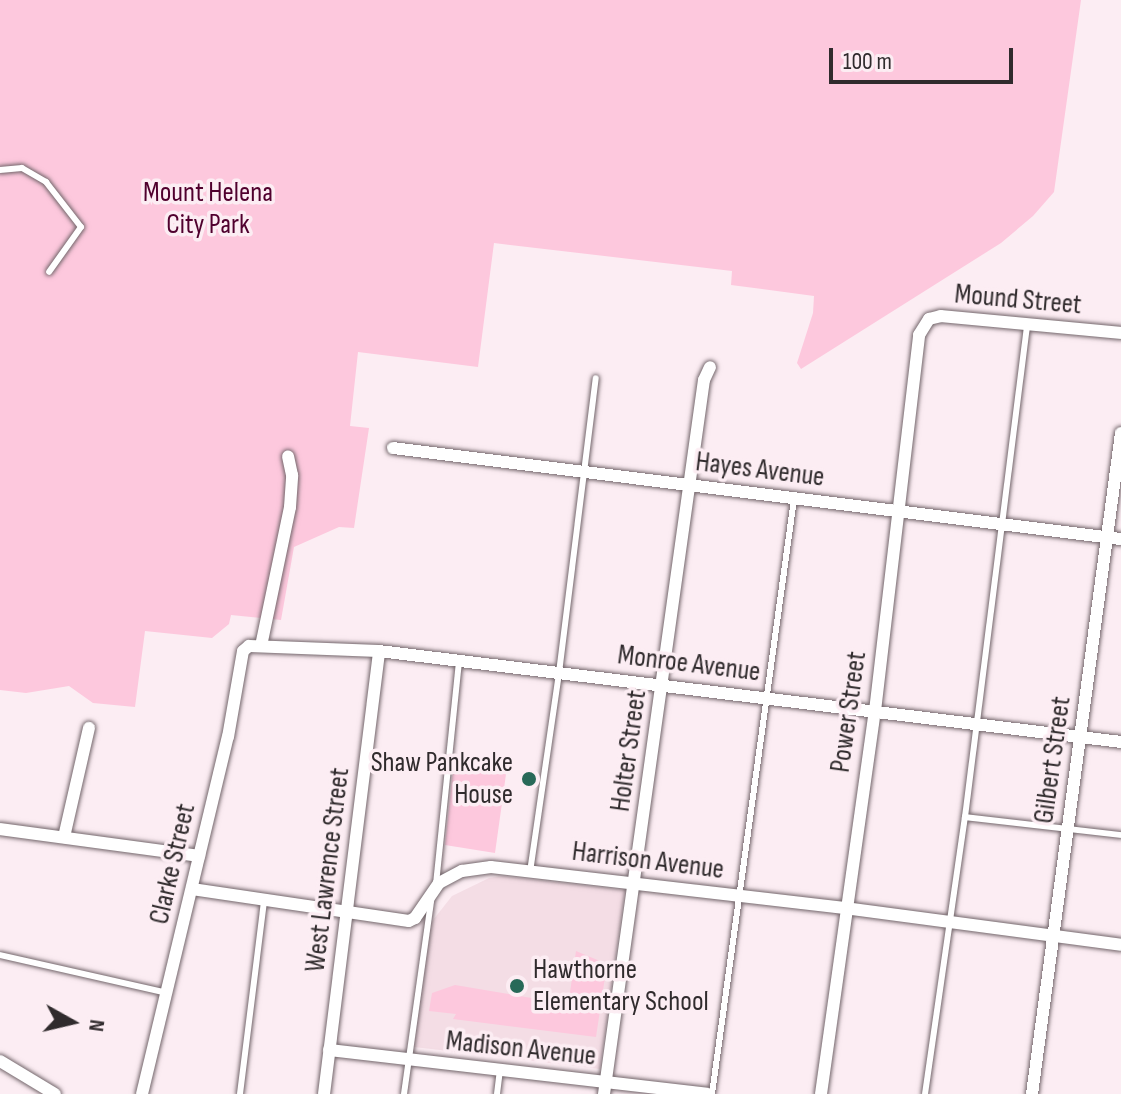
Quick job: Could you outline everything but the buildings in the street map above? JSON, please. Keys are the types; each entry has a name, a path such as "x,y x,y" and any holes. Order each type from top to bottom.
{"street":[{"name":"Mound Street","path":"919,335 929,319 941,316 1121,333"},
{"name":"Power Street","path":"821,1094 875,711 919,335"},
{"name":"Holter Street","path":"605,1088 704,380 710,367"},
{"name":"Gilbert Street","path":"1032,1094 1080,737 1114,539 1121,433"},
{"name":"Hayes Avenue","path":"393,448 1114,539"},
{"name":"Clarke Street","path":"142,1094 228,737 243,651 255,646 290,507 292,475 288,456"},
{"name":"Monroe Avenue","path":"255,646 379,651 1121,742"},
{"name":"West Lawrence Street","path":"324,1094 379,651"},
{"path":"64,837 89,728"},
{"path":"0,829 199,856"},
{"name":"Harrison Avenue","path":"192,889 409,921 415,918 447,878 476,868 845,908 1121,945"},
{"name":"Madison Avenue","path":"329,1050 500,1071 605,1088 709,1094"},
{"path":"0,1061 55,1094"}],"lane":[{"path":"0,170 22,168 46,182 81,227 49,272"},
{"path":"925,1094 965,817 1027,324"},
{"path":"530,872 586,472 596,378"},
{"path":"709,1094 741,896 794,498"},
{"path":"404,1094 434,891 459,661"},
{"path":"965,817 1121,835"},
{"path":"240,1094 264,900"},
{"path":"0,955 167,993"},
{"path":"497,1094 500,1071"}],"shaded area":[{"name":"Hawthorne Elementary School","path":"502,876 625,890 600,1069 414,1047 430,924 452,896 489,878"}],"green space":[{"name":"Mount Helena City Park","path":"0,0 1081,0 1054,192 1033,216 1001,243 801,369 797,363 813,313 814,296 731,285 732,271 494,243 478,367 358,352 350,426 369,428 354,528 339,527 294,547 281,620 231,615 229,624 212,638 145,631 135,707 93,703 69,686 26,693 0,690"},
{"path":"454,760 507,767 495,853 445,845"},
{"path":"576,951 607,964 596,1037 453,1019 456,1014 429,1011 432,993 455,985 555,1002 556,997 569,999"}],"place":[{"name":"Shaw Pankcake House","path":"529,779"},
{"name":"Hawthorne Elementary School","path":"517,986"}]}
